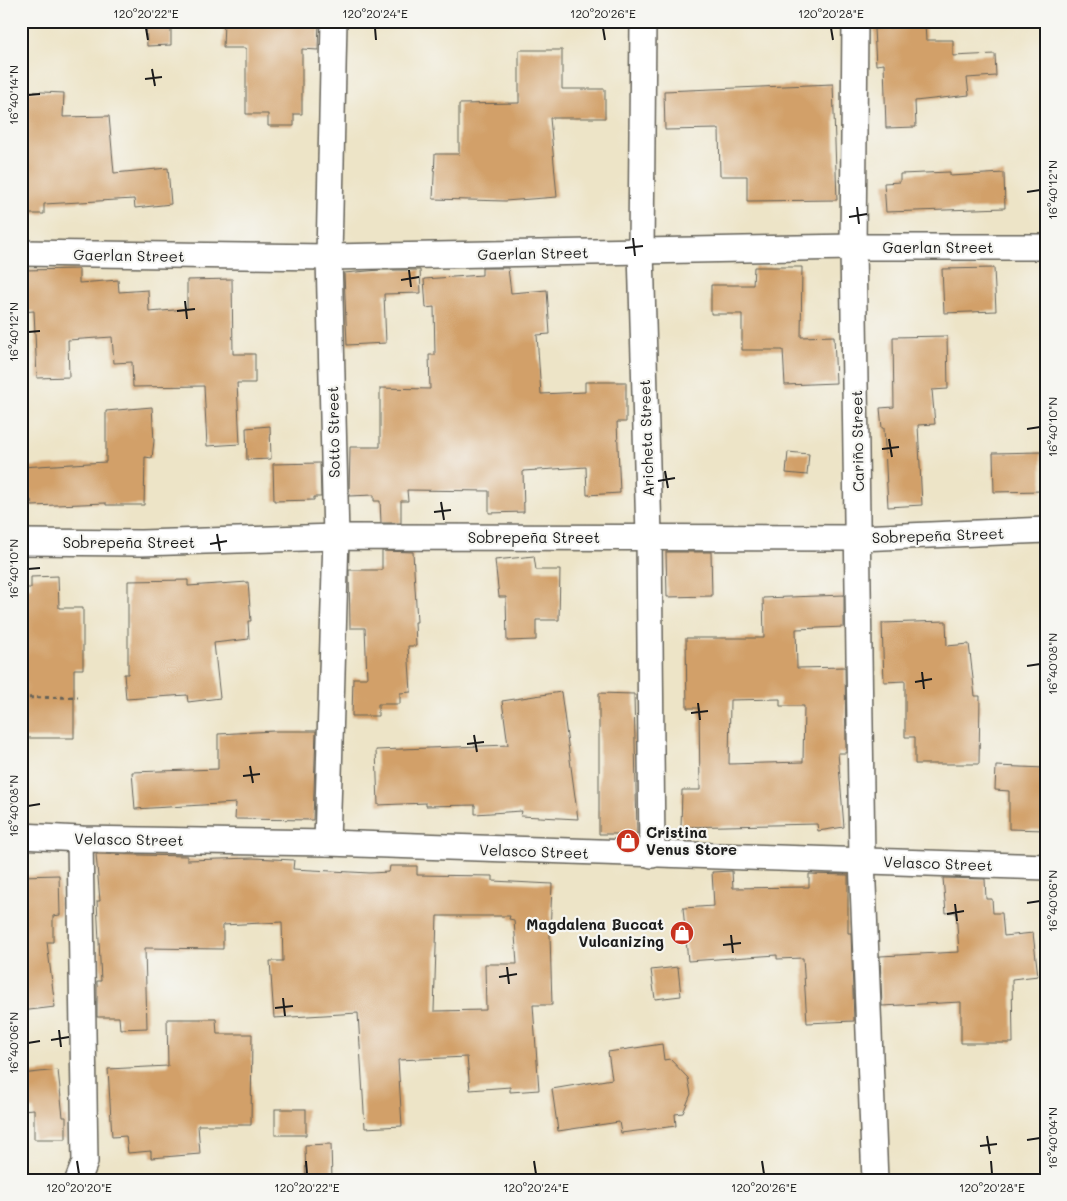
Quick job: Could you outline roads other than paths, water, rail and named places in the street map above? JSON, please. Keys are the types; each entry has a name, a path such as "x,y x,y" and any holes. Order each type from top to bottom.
{"street":[{"name":"Sotto Street","path":"327,842 336,537 329,257 334,21"},
{"name":"Aricheta Street","path":"643,21 641,251 649,536 652,855"},
{"name":"Cariño Street","path":"855,21 853,248 859,538 862,860 875,1180"},
{"name":"Gaerlan Street","path":"21,253 329,257 853,248 1046,247"},
{"name":"Sobrepeña Street","path":"21,542 141,543 336,537 649,536 859,538 1046,530"},
{"name":"Velasco Street","path":"21,836 80,839 327,842 652,855 1046,867"},
{"path":"80,839 81,1171"}],"place":[{"name":"Cristina Venus Store","path":"628,841"},
{"name":"Magdalena Buccat Vulcanizing","path":"682,933"}]}
